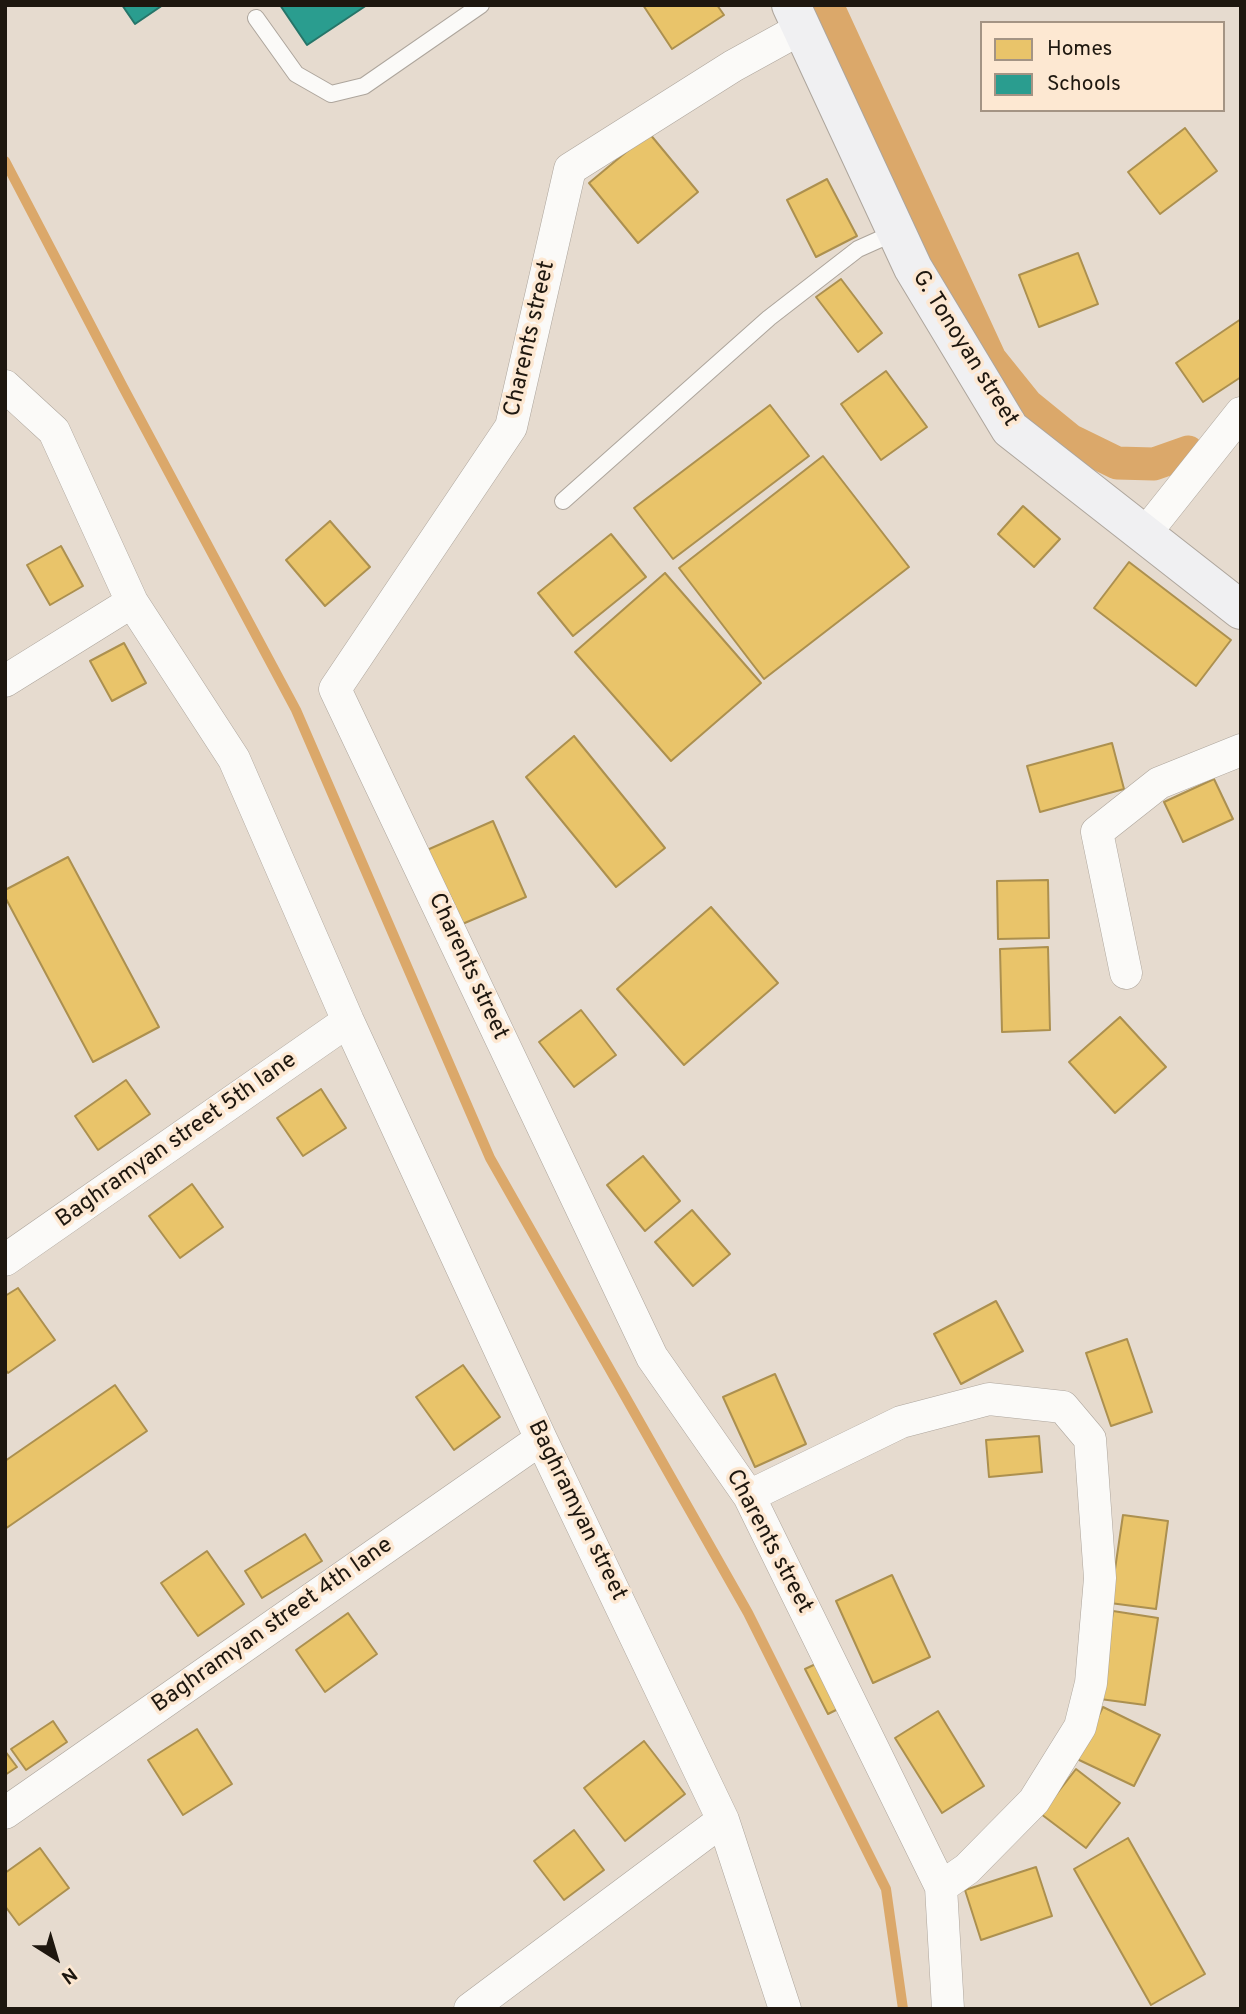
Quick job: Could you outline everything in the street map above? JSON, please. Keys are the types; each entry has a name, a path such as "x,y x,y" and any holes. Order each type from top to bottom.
{"street":[{"name":"G. Tonoyan street","path":"796,16 913,268 1010,429 1241,610"},
{"name":"Charents street","path":"796,16 733,66 570,169 511,427 335,689 652,1357 749,1496 942,1887 948,2009"},
{"name":"Baghramyan street","path":"5,386 54,430 132,602 234,759 348,1021 541,1439 723,1820 785,2009"},
{"path":"1144,535 1241,413"},
{"path":"5,681 132,602"},
{"path":"1126,973 1097,832 1159,783 1241,750"},
{"name":"Baghramyan street 5th lane","path":"5,1260 348,1021"},
{"path":"749,1496 901,1422 989,1399 1063,1407 1090,1439 1100,1578 1091,1683 1080,1727 1034,1801 967,1869 942,1887"},
{"name":"Baghramyan street 4th lane","path":"5,1813 541,1439"},
{"path":"470,2009 723,1820"}],"lane":[{"path":"256,18 296,74 331,94 364,86 481,5"},
{"path":"563,500 769,318 858,249 897,232"}],"building: Homes":[{"path":"643,5 717,5 724,15 672,49"},
{"path":"1185,128 1217,171 1160,214 1128,172"},
{"path":"649,133 698,192 638,243 589,183"},
{"path":"827,179 857,236 816,257 787,200"},
{"path":"1078,253 1098,304 1039,327 1019,275"},
{"path":"841,279 882,333 858,352 816,297"},
{"path":"1241,319 1241,377 1203,402 1176,363"},
{"path":"886,371 927,427 881,460 841,404"},
{"path":"770,405 809,456 673,559 634,508"},
{"path":"823,456 909,567 764,679 679,568"},
{"path":"1023,506 1060,539 1034,567 998,534"},
{"path":"330,521 370,567 325,606 286,560"},
{"path":"611,534 646,577 573,636 538,593"},
{"path":"61,546 83,586 50,605 27,565"},
{"path":"1129,562 1231,640 1196,686 1094,608"},
{"path":"665,573 761,683 671,761 575,652"},
{"path":"124,643 146,683 112,701 90,661"},
{"path":"574,736 665,848 616,887 526,777"},
{"path":"1112,743 1124,789 1040,812 1027,766"},
{"path":"1214,779 1233,819 1183,842 1164,802"},
{"path":"493,821 526,897 460,925 427,850"},
{"path":"68,857 159,1027 93,1062 5,897 5,890"},
{"path":"1048,880 1049,938 998,939 997,881"},
{"path":"711,907 778,983 684,1065 617,989"},
{"path":"1048,947 1050,1030 1002,1032 1000,949"},
{"path":"581,1010 616,1055 574,1087 539,1042"},
{"path":"1120,1017 1166,1067 1115,1113 1069,1062"},
{"path":"126,1080 150,1114 98,1150 75,1116"},
{"path":"321,1089 346,1128 303,1156 277,1118"},
{"path":"643,1156 680,1201 645,1231 607,1185"},
{"path":"192,1184 223,1227 180,1258 149,1216"},
{"path":"692,1210 730,1254 693,1286 655,1242"},
{"path":"18,1288 55,1340 8,1373 5,1369 5,1296"},
{"path":"996,1301 1023,1351 961,1384 934,1334"},
{"path":"1127,1339 1152,1412 1111,1426 1086,1353"},
{"path":"463,1365 500,1417 454,1450 416,1397"},
{"path":"775,1374 806,1444 755,1467 723,1397"},
{"path":"115,1385 147,1431 5,1529 5,1461"},
{"path":"1039,1436 1042,1472 989,1477 986,1440"},
{"path":"1123,1515 1168,1521 1156,1609 1110,1603"},
{"path":"305,1534 322,1561 262,1598 245,1571"},
{"path":"207,1551 244,1604 198,1636 161,1583"},
{"path":"892,1575 930,1657 873,1683 836,1601"},
{"path":"1113,1611 1158,1618 1145,1705 1100,1699"},
{"path":"348,1613 377,1654 325,1692 296,1650"},
{"path":"820,1662 842,1707 828,1714 805,1669"},
{"path":"1103,1707 1160,1735 1134,1786 1077,1759"},
{"path":"938,1711 984,1786 942,1813 895,1738"},
{"path":"53,1721 67,1742 26,1770 11,1749"},
{"path":"197,1729 232,1784 183,1815 148,1760"},
{"path":"644,1741 685,1794 625,1841 584,1788"},
{"path":"5,1751 17,1767 5,1775"},
{"path":"1076,1769 1120,1803 1086,1848 1041,1814"},
{"path":"574,1830 604,1870 564,1900 534,1861"},
{"path":"1128,1838 1205,1974 1151,2005 1074,1869"},
{"path":"40,1848 69,1888 19,1925 5,1906 5,1873"},
{"path":"1036,1867 1052,1916 981,1940 965,1890"}],"building: Schools":[{"path":"122,5 163,5 135,24"},
{"path":"280,5 367,5 307,45"}],"waterway":[{"path":"827,5 990,359 1027,405 1070,440 1117,463 1154,464 1188,452"},
{"path":"5,161 296,710 490,1158 748,1613 886,1889 903,2009"}]}
